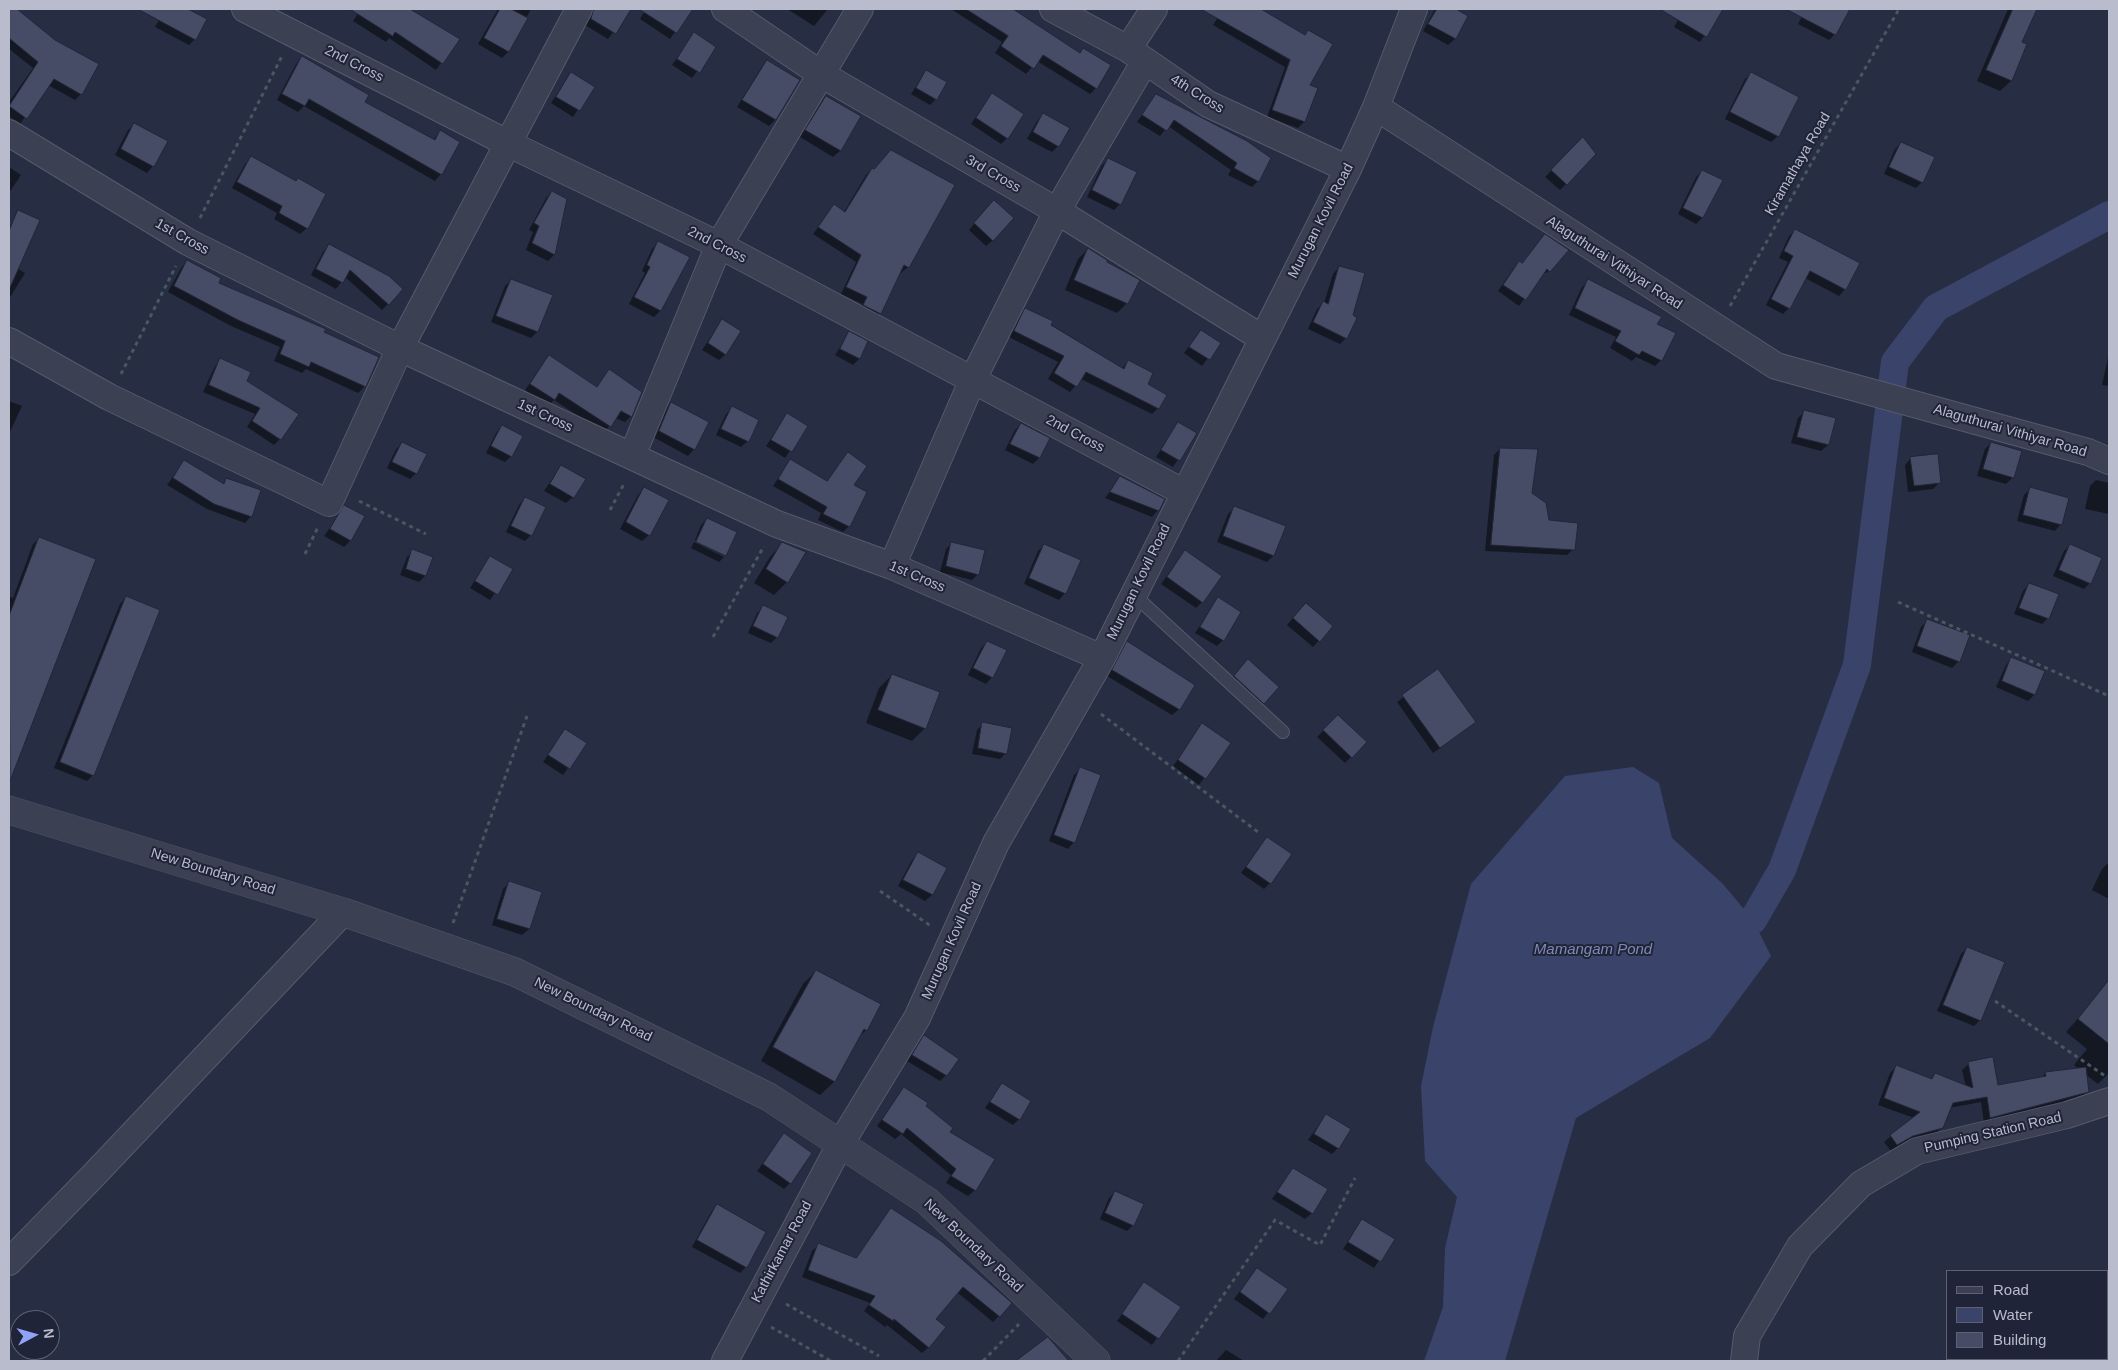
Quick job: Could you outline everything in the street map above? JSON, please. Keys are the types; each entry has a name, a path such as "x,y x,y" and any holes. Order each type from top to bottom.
{"street":[{"name":"2nd Cross","path":"244,9 509,144 718,245 1183,492"},
{"path":"9,341 109,396 332,496 400,348 580,9"},
{"name":"3rd Cross","path":"725,9 821,74 1057,211 1262,338"},
{"path":"632,456 718,245 860,9"},
{"name":"4th Cross","path":"1053,9 1137,55 1208,104 1348,169"},
{"path":"892,566 973,379 1137,55 1154,9"},
{"name":"Murugan Kovil Road","path":"841,1143 918,1018 996,843 1102,658 1183,492 1348,169 1376,108 1414,9"},
{"name":"Alaguthurai Vithiyar Road","path":"1376,108 1717,330 1776,366 2088,452 2109,461"},
{"name":"1st Cross","path":"9,133 188,242 400,348 777,524 892,566 1102,658"},
{"name":"New Boundary Road","path":"9,810 343,912 515,972 769,1097 927,1201 1096,1361"},
{"path":"9,1262 99,1170 343,912"},
{"name":"Pumping Station Road","path":"1744,1361 1747,1336 1800,1246 1861,1184 1917,1151 2067,1115 2109,1101"},
{"name":"Kathirkamar Road","path":"725,1361 761,1290 841,1143"}],"lane":[{"path":"1133,594 1283,732"}],"path":[{"name":"Kiramathaya Road","path":"1717,330 1899,9"},
{"path":"109,396 293,33"},
{"path":"332,496 426,534"},
{"path":"713,637 777,524"},
{"path":"1898,602 2109,696"},
{"path":"1079,698 1258,832"},
{"path":"444,947 527,716"},
{"path":"880,891 952,941"},
{"path":"1995,1001 2109,1079"},
{"path":"1178,1361 1275,1220 1320,1245 1355,1178"},
{"path":"761,1290 879,1356"},
{"path":"983,1361 1037,1305"},
{"path":"749,1314 831,1361"}],"water":[{"name":"Mamangam Pond","path":"1633,767 1659,783 1672,838 1723,884 1753,920 1771,956 1710,1038 1576,1118 1505,1361 1424,1361 1443,1307 1445,1248 1457,1197 1425,1161 1421,1086 1433,1027 1471,884 1565,776"}],"building":[{"path":"9,9 17,9 55,40 99,64 82,95 54,79 27,119 9,106 38,62 9,38"},
{"path":"138,9 188,9 207,19 196,40"},
{"path":"350,9 410,9 460,39 443,64 395,32 393,36"},
{"path":"500,9 511,9 528,18 509,52 484,38"},
{"path":"594,9 631,9 616,34 591,19"},
{"path":"639,9 693,9 677,33"},
{"path":"966,9 1013,9 1080,53 1083,48 1111,65 1097,89 1043,55 1034,69 1001,46 1008,36"},
{"path":"1201,9 1261,9 1305,35 1308,30 1333,44 1310,85 1318,88 1305,122 1272,110 1290,60"},
{"path":"1437,9 1456,9 1468,16 1456,39 1428,24"},
{"path":"1660,9 1723,9 1707,37"},
{"path":"1786,9 1850,9 1836,35"},
{"path":"2013,9 2037,9 2022,42 2027,44 2012,81 1986,70"},
{"path":"694,32 716,47 700,73 677,59"},
{"path":"302,56 369,95 365,102 435,140 440,130 460,142 442,175 309,99 305,106 282,94"},
{"path":"767,60 800,80 776,120 742,100"},
{"path":"926,70 947,82 937,100 916,88"},
{"path":"571,72 595,87 580,111 556,97"},
{"path":"1751,72 1799,97 1779,137 1730,112"},
{"path":"992,93 1024,114 1008,139 976,118"},
{"path":"1156,94 1247,141 1271,158 1259,182 1234,168 1237,163 1174,120 1167,131 1142,115"},
{"path":"826,96 861,116 841,151 805,130"},
{"path":"1043,113 1070,128 1059,147 1033,132"},
{"path":"134,123 168,141 154,167 121,149"},
{"path":"1583,137 1596,154 1567,185 1551,170"},
{"path":"1901,142 1935,157 1923,183 1889,167"},
{"path":"891,150 955,185 909,268 904,265 881,314 863,305 867,297 846,287 861,255 818,227 834,204 845,212 872,168 874,169"},
{"path":"251,156 296,181 298,178 326,194 308,229 279,213 282,206 237,182"},
{"path":"1108,158 1137,172 1121,205 1092,190"},
{"path":"1702,170 1723,180 1703,218 1683,208"},
{"path":"552,191 567,199 555,255 532,243 539,226 534,223"},
{"path":"994,200 1014,218 993,241 974,223"},
{"path":"18,210 40,220 9,290 9,231"},
{"path":"1795,229 1860,263 1846,290 1810,271 1790,309 1771,299 1793,256 1784,251"},
{"path":"1545,234 1569,250 1550,272 1547,269 1526,300 1503,285 1519,261 1522,263"},
{"path":"658,241 690,257 661,311 634,297 650,267 647,265"},
{"path":"329,244 389,276 403,289 389,305 350,270 343,283 316,269"},
{"path":"1088,248 1107,260 1107,262 1140,280 1128,304 1074,280"},
{"path":"187,260 221,278 219,283 326,329 324,332 379,357 366,387 311,362 309,367 280,354 285,341 238,320 174,286"},
{"path":"1339,266 1365,273 1353,315 1357,318 1347,339 1313,322 1323,301 1328,304"},
{"path":"511,279 553,295 538,332 496,316"},
{"path":"1588,279 1662,317 1657,324 1676,333 1662,361 1642,351 1639,355 1615,341 1621,331 1575,308"},
{"path":"1025,308 1053,321 1051,325 1124,369 1128,360 1153,373 1148,384 1167,395 1159,409 1086,372 1077,387 1054,373 1064,356 1014,331"},
{"path":"722,319 741,331 726,355 708,343"},
{"path":"1201,330 1221,343 1210,360 1189,347"},
{"path":"849,331 868,341 860,359 840,349"},
{"path":"549,355 597,387 609,369 642,392 632,417 621,411 611,427 559,393 555,400 530,384"},
{"path":"220,358 251,372 247,381 299,414 281,440 252,421 260,408 209,385"},
{"path":"671,402 709,422 695,450 659,431"},
{"path":"732,406 759,420 749,442 721,429"},
{"path":"1804,410 1836,418 1829,445 1797,437"},
{"path":"787,413 808,426 792,452 771,440"},
{"path":"1178,422 1197,433 1180,461 1161,450"},
{"path":"1021,423 1050,438 1040,458 1010,444"},
{"path":"502,425 523,436 512,457 491,446"},
{"path":"402,442 427,454 417,474 392,462"},
{"path":"1991,442 2022,451 2014,478 1983,469"},
{"path":"1500,448 1538,449 1532,493 1546,503 1549,520 1578,523 1575,550 1491,545"},
{"path":"848,452 867,466 854,485 867,492 850,527 823,514 827,507 778,479 790,459 827,481"},
{"path":"1938,454 1941,483 1914,486 1910,457"},
{"path":"184,460 224,484 226,478 261,490 252,517 214,504 173,478"},
{"path":"561,465 586,479 574,498 550,484"},
{"path":"1120,476 1165,499 1159,511 1110,492"},
{"path":"644,487 669,500 650,536 626,522"},
{"path":"2030,487 2069,498 2062,525 2023,515"},
{"path":"525,497 546,507 532,536 511,526"},
{"path":"344,505 365,516 351,541 330,529"},
{"path":"1234,506 1286,526 1274,556 1223,536"},
{"path":"707,518 737,532 726,556 696,542"},
{"path":"39,537 96,559 10,781 9,616"},
{"path":"782,542 806,552 788,583 766,569"},
{"path":"951,542 985,550 979,575 946,566"},
{"path":"1044,544 1081,560 1066,594 1029,578"},
{"path":"2070,544 2102,558 2091,584 2059,570"},
{"path":"412,549 433,557 426,576 406,569"},
{"path":"1185,550 1222,576 1203,603 1167,577"},
{"path":"490,556 513,569 498,595 475,581"},
{"path":"2029,583 2059,594 2049,619 2019,608"},
{"path":"126,596 160,610 94,776 60,762"},
{"path":"1218,597 1241,612 1224,641 1200,627"},
{"path":"1306,603 1333,626 1320,642 1293,618"},
{"path":"763,605 788,617 778,638 753,626"},
{"path":"1927,619 1970,635 1960,662 1917,646"},
{"path":"987,641 1007,650 993,678 973,668"},
{"path":"1127,641 1195,685 1180,710 1112,670"},
{"path":"2011,657 2045,671 2035,695 2002,681"},
{"path":"1248,659 1279,687 1264,704 1234,676"},
{"path":"1438,669 1476,722 1440,748 1402,695"},
{"path":"892,674 940,692 926,729 878,710"},
{"path":"1338,715 1367,742 1352,758 1323,730"},
{"path":"982,722 1012,728 1007,754 978,748"},
{"path":"1202,723 1231,743 1206,779 1178,760"},
{"path":"565,729 587,743 570,769 548,755"},
{"path":"1080,767 1101,775 1075,843 1054,835"},
{"path":"1267,837 1292,854 1271,884 1246,867"},
{"path":"918,852 947,868 933,895 903,880"},
{"path":"509,881 542,892 530,929 497,919"},
{"path":"1967,947 2005,962 1981,1021 1943,1005"},
{"path":"816,970 881,1004 867,1031 864,1029 835,1082 773,1047"},
{"path":"2109,980 2109,1044 2078,1019"},
{"path":"924,1035 959,1059 947,1076 912,1055"},
{"path":"1993,1057 1998,1085 2046,1076 2045,1072 2086,1067 2089,1092 1990,1118 1987,1097 1953,1103 1943,1128 1913,1136 1897,1145 1890,1135 1920,1112 1884,1098 1896,1065 1932,1079 1935,1073 1973,1088 1968,1062"},
{"path":"1002,1083 1031,1101 1020,1120 990,1102"},
{"path":"904,1087 928,1103 926,1106 953,1128 950,1132 995,1159 976,1191 951,1176 956,1169 907,1128 903,1134 882,1120"},
{"path":"1326,1114 1351,1129 1339,1149 1314,1134"},
{"path":"784,1133 812,1153 791,1184 763,1164"},
{"path":"1293,1168 1328,1189 1313,1214 1277,1192"},
{"path":"1115,1191 1144,1204 1134,1226 1105,1213"},
{"path":"717,1204 766,1232 747,1268 697,1240"},
{"path":"891,1208 941,1241 1012,1303 1000,1317 963,1287 936,1319 946,1327 929,1348 894,1319 893,1321 869,1305 875,1296 808,1270 818,1243 856,1258"},
{"path":"1362,1219 1395,1239 1381,1262 1348,1242"},
{"path":"1257,1268 1288,1289 1270,1314 1240,1292"},
{"path":"1144,1282 1181,1307 1159,1339 1122,1314"},
{"path":"1048,1337 1069,1361 1016,1361"}],"waterway":[{"path":"1753,920 1782,870 1857,665 1895,362 1936,308 2109,215"}]}
